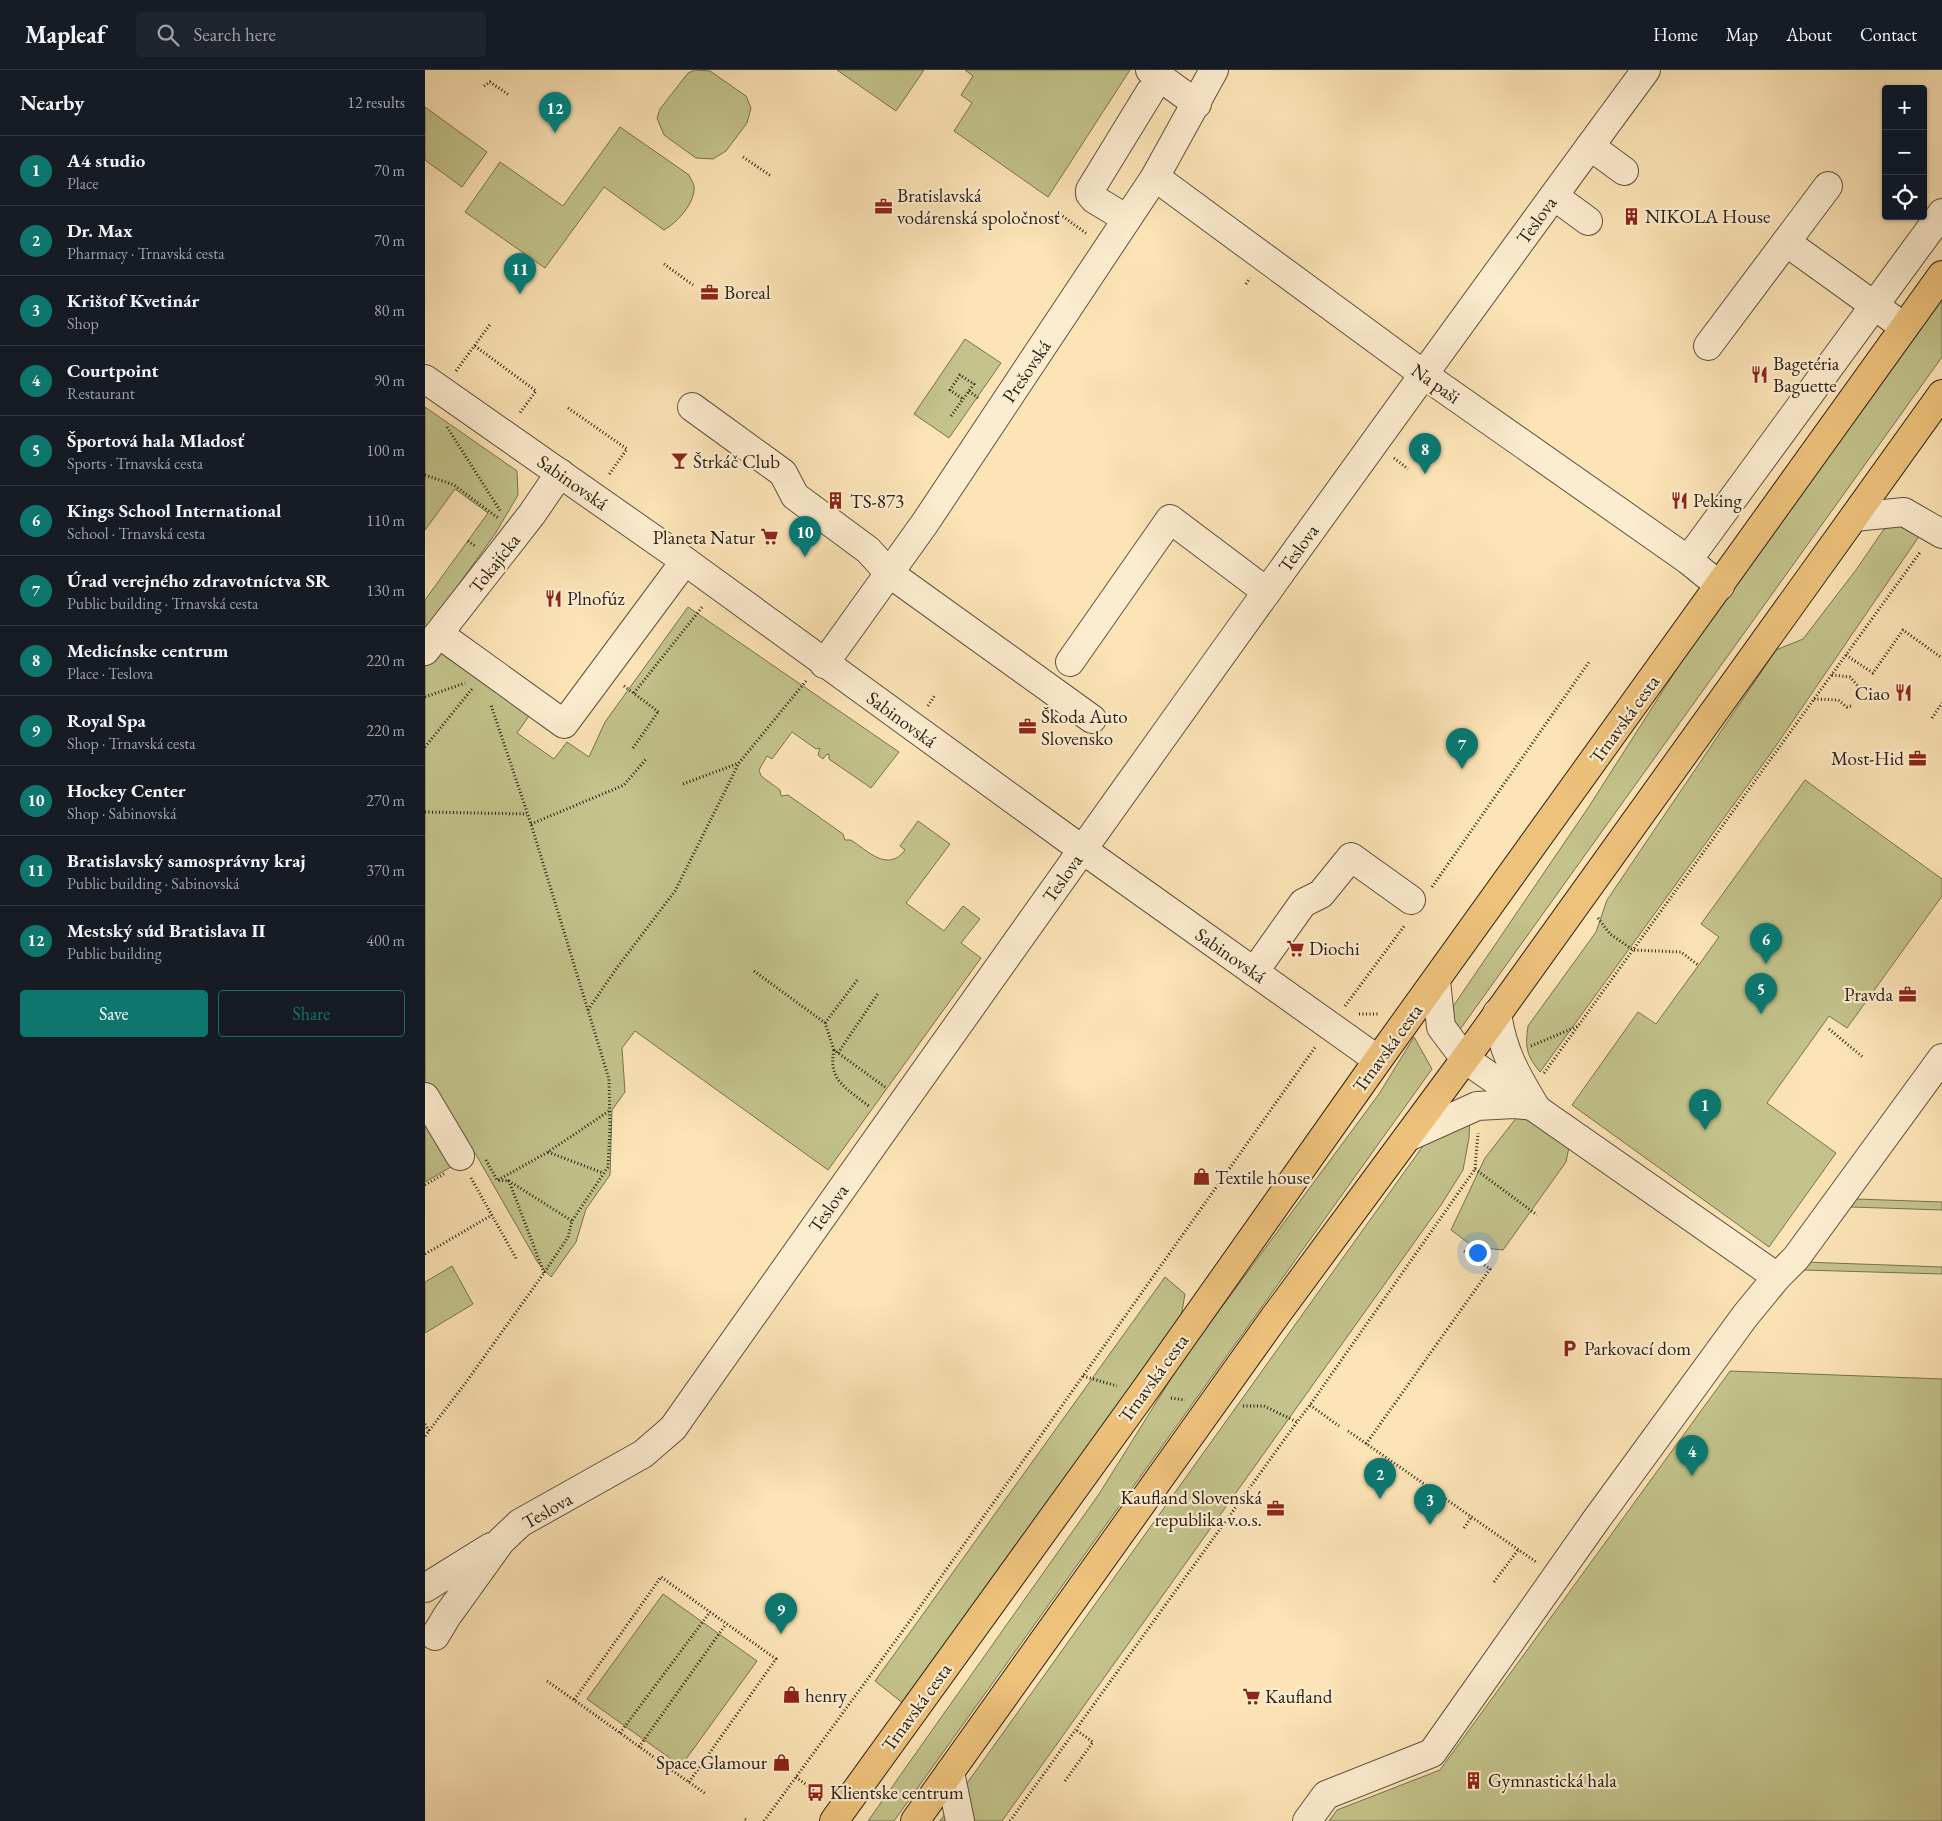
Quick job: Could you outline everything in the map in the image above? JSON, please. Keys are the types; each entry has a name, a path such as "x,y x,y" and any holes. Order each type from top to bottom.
{"main road":[{"name":"Trnavská cesta","path":"834,1821 1143,1393 1378,1060 1942,275"},
{"path":"915,1821 1271,1322 1465,1059 1942,394"}],"street":[{"name":"Prešovská","path":"817,670 925,523 1155,177 1197,104 1214,70"},
{"name":"Teslova","path":"435,1636 447,1616 501,1541 521,1523 643,1454 673,1428 1082,849 1423,374 1646,70"},
{"path":"1127,219 1094,199 1089,190 1150,81 1197,104"},
{"path":"1590,146 1624,171"},
{"name":"Na paši","path":"1155,177 1423,374 1688,560 1720,586"},
{"path":"1708,346 1828,186"},
{"path":"1554,196 1588,221"},
{"path":"1688,560 1942,213"},
{"path":"1786,242 1904,327"},
{"name":"Sabinovská","path":"425,379 685,561 817,670 1082,849 1254,972 1337,1017 1378,1060"},
{"path":"692,406 783,473 795,496 868,550 889,573 1092,719"},
{"name":"Tokajícka","path":"432,642 532,514 560,473"},
{"path":"1854,517 1904,512 1939,532"},
{"path":"1070,662 1170,519 1267,592"},
{"path":"432,642 485,673 564,724 685,561"},
{"path":"1254,972 1303,903 1321,894 1351,857 1416,904"},
{"path":"1436,980 1441,1027 1465,1059 1535,1106 1777,1277"},
{"path":"1497,1013 1500,1036 1508,1058 1535,1106"},
{"path":"1307,1821 1326,1795 1432,1753 1596,1520 1745,1316 1777,1277 1796,1258 1942,1058"},
{"path":"425,1097 460,1156"},
{"path":"1408,1137 1477,1106 1514,1104 1535,1106"},
{"path":"425,1588 501,1541"},
{"path":"950,1772 960,1821"}],"path":[{"path":"484,86 489,82 509,95"},
{"path":"743,157 771,176"},
{"path":"1057,212 1093,239"},
{"path":"664,264 693,284"},
{"path":"454,373 491,323"},
{"path":"475,346 536,391 516,417"},
{"path":"951,416 974,384 961,375 950,390 963,399"},
{"path":"569,408 627,449 605,480"},
{"path":"425,475 454,485 501,517 445,424"},
{"path":"1391,456 1408,469"},
{"path":"1544,1074 1831,675 1939,532"},
{"path":"634,693 705,604"},
{"path":"1846,655 1873,673 1903,630 1942,658"},
{"path":"1337,1017 1589,662"},
{"path":"588,1011 616,968 675,891 739,763 817,670"},
{"path":"604,671 659,713 633,748"},
{"path":"425,698 485,673"},
{"path":"425,747 485,673"},
{"path":"1831,675 1850,677 1858,686 1858,696"},
{"path":"1814,699 1839,700 1847,707 1851,706"},
{"path":"1932,718 1942,703"},
{"path":"425,1436 544,1274 568,1238 572,1221 608,1167 609,1079 531,824 491,704"},
{"path":"531,824 624,785 647,758"},
{"path":"683,784 739,763"},
{"path":"425,812 527,814"},
{"path":"1593,925 1599,917 1610,934 1633,950 1681,952 1698,965"},
{"path":"754,970 825,1023 836,1051 891,1092"},
{"path":"825,1023 858,979"},
{"path":"872,1109 837,1080 831,1062 836,1051 879,992"},
{"path":"1337,1017 1377,1014 1383,1010"},
{"path":"1529,1047 1579,1026"},
{"path":"1829,1029 1864,1058"},
{"path":"765,1821 917,1610 1310,1054"},
{"path":"497,1180 548,1152 609,1110"},
{"path":"1010,1821 1310,1406 1475,1169 1478,1126"},
{"path":"548,1152 603,1174"},
{"path":"460,1156 517,1260"},
{"path":"1475,1169 1537,1215"},
{"path":"544,1274 509,1181 572,1221"},
{"path":"425,1254 492,1215"},
{"path":"1366,1444 1490,1269 1464,1251"},
{"path":"1310,1406 1339,1426"},
{"path":"425,1424 429,1431"},
{"path":"1348,1431 1541,1566"},
{"path":"1463,1528 1471,1516"},
{"path":"1494,1582 1518,1550"},
{"path":"574,1700 661,1577 727,1624 776,1659 689,1782"},
{"path":"620,1733 710,1612"},
{"path":"639,1747 727,1624"},
{"path":"547,1681 705,1794"},
{"path":"1065,1781 1093,1742 1075,1730"},
{"path":"796,1777 815,1792"}],"green space":[{"path":"695,70 710,71 746,96 751,108 747,123 726,151 713,159 696,158 664,135 657,118 660,109 688,73"},
{"path":"837,70 924,70 896,111"},
{"path":"965,70 1130,70 1048,197 954,131 972,103 961,95 973,76"},
{"path":"425,107 487,152 462,187 425,160"},
{"path":"620,127 689,175 693,183 694,192 689,205 680,217 664,230 604,187 545,268 465,212 500,162 563,206"},
{"path":"1942,297 1942,357 1456,1035 1452,1008 1588,808 1694,642"},
{"path":"965,339 1001,363 949,438 914,414"},
{"path":"425,407 517,471 518,495 495,534 425,631 425,600 488,513 455,489 425,530"},
{"path":"1903,523 1922,532 1771,753 1540,1072 1529,1056 1528,1026 1596,932 1607,900 1776,650 1803,639 1856,570 1884,529"},
{"path":"688,607 899,752 871,788 829,759 829,754 823,759 818,755 820,748 816,749 792,732 772,759 767,756 759,770 761,776 780,790 781,796 788,795 843,834 845,840 851,840 878,858 892,860 898,857 905,850 900,846 918,821 950,844 906,903 944,931 963,906 980,919 961,943 981,958 828,1170 635,1031 622,1048 625,1092 612,1110 610,1175 586,1209 576,1242 551,1277 538,1263 475,1153 425,1182 425,635 529,716 517,733 554,759 567,742 589,757 605,722"},
{"path":"1805,780 1942,879 1942,896 1847,1028 1829,1016 1767,1103 1836,1153 1769,1247 1572,1105 1638,1012 1656,1024 1719,937 1701,924"},
{"path":"1414,1037 1432,1069 894,1821 868,1821 1099,1494 1182,1361 1379,1094"},
{"path":"1470,1113 1469,1138 1463,1170 1441,1205 1002,1821 940,1821 1433,1132"},
{"path":"1533,1114 1570,1142 1566,1162 1503,1250 1474,1247 1451,1230 1485,1158 1517,1117"},
{"path":"1856,1199 1942,1202 1942,1210 1851,1207"},
{"path":"1804,1262 1942,1267 1942,1274 1803,1270"},
{"path":"452,1266 473,1304 425,1333 425,1282"},
{"path":"1165,1277 1185,1294 1181,1317 904,1704 875,1681"},
{"path":"1730,1371 1942,1379 1942,1821 1329,1821 1337,1810 1440,1770"},
{"path":"663,1594 757,1661 681,1766 587,1699"}],"place":[{"name":"Mestský súd Bratislava II","path":"555,133"},
{"name":"Bratislavská vodárenská spoločnosť","path":"883,206"},
{"name":"NIKOLA House","path":"1631,216"},
{"name":"Boreal","path":"710,292"},
{"name":"Bratislavský samosprávny kraj","path":"520,294"},
{"name":"Bagetéria Baguette","path":"1759,374"},
{"name":"Štrkáč Club","path":"679,461"},
{"name":"Medicínske centrum","path":"1425,474"},
{"name":"Peking","path":"1679,500"},
{"name":"TS-873","path":"836,501"},
{"name":"Planeta Natur","path":"769,537"},
{"name":"Hockey Center","path":"805,557"},
{"name":"Plnofúz","path":"553,598"},
{"name":"Ciao","path":"1904,693"},
{"name":"Škoda Auto Slovensko","path":"1027,727"},
{"name":"Most-Hid","path":"1918,758"},
{"name":"Úrad verejného zdravotníctva SR","path":"1462,769"},
{"name":"Diochi","path":"1295,948"},
{"name":"Kings School International","path":"1766,964"},
{"name":"Pravda","path":"1907,994"},
{"name":"Športová hala Mladosť","path":"1761,1014"},
{"name":"A4 studio","path":"1705,1130"},
{"name":"Textile house","path":"1201,1177"},
{"name":"Parkovací dom","path":"1570,1348"},
{"name":"Courtpoint","path":"1692,1476"},
{"name":"Dr. Max","path":"1380,1499"},
{"name":"Kaufland Slovenská republika v.o.s.","path":"1276,1508"},
{"name":"Krištof Kvetinár","path":"1430,1525"},
{"name":"Royal Spa","path":"781,1634"},
{"name":"henry","path":"791,1695"},
{"name":"Kaufland","path":"1251,1696"},
{"name":"Space Glamour","path":"781,1762"},
{"name":"Gymnastická hala","path":"1474,1780"},
{"name":"Klientske centrum","path":"816,1792"}]}
